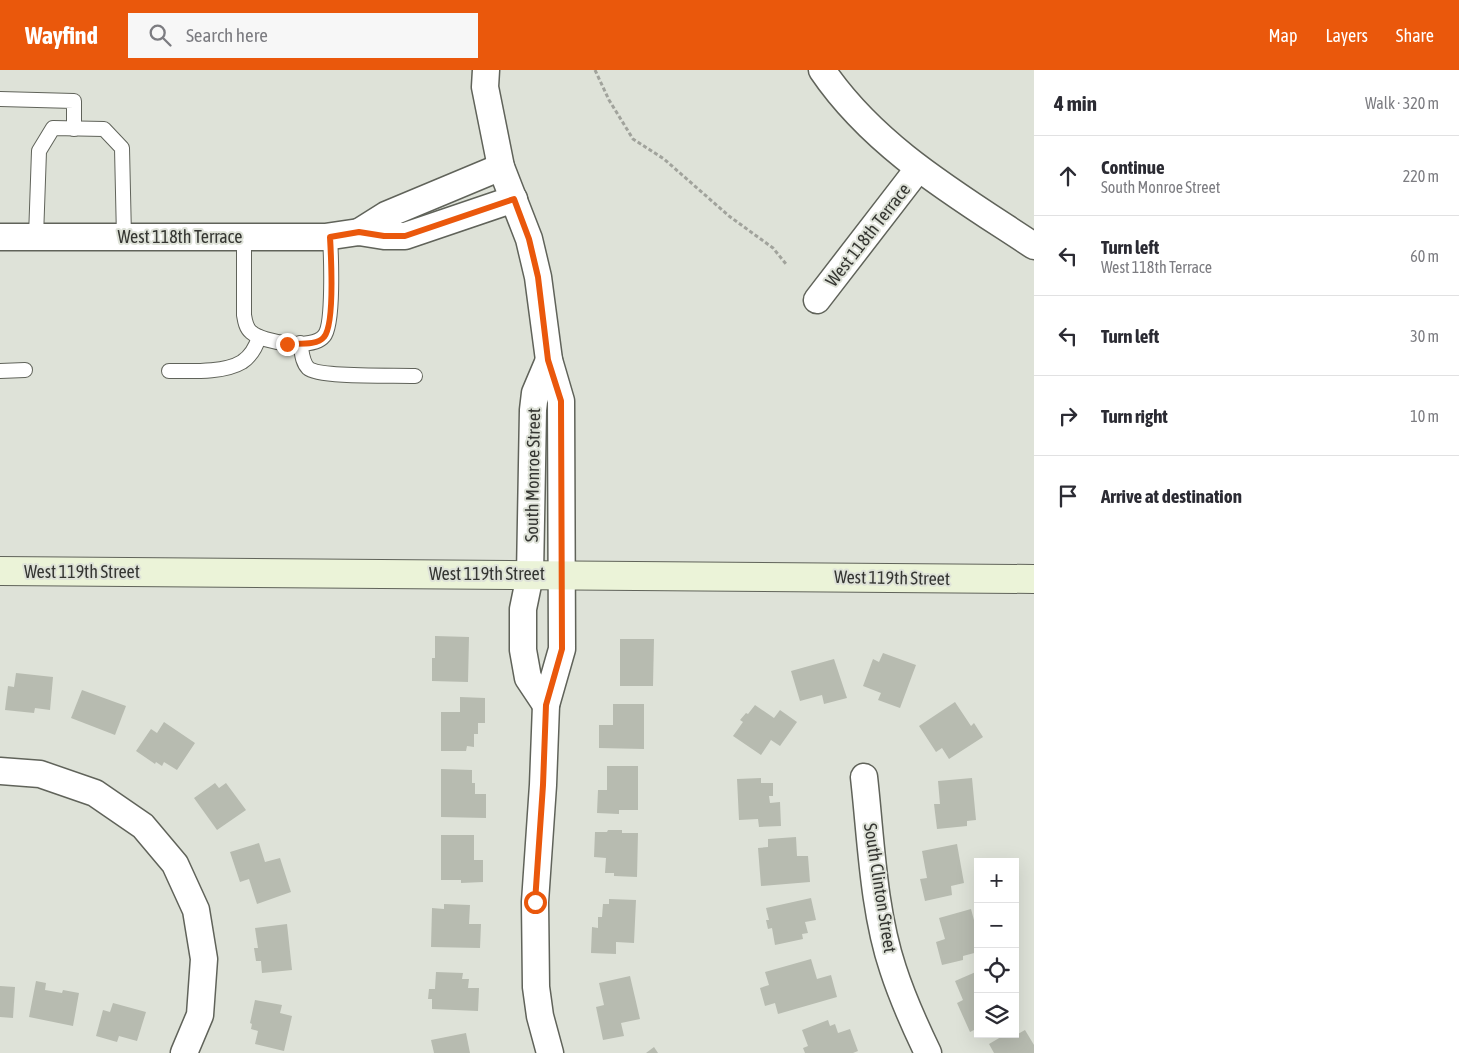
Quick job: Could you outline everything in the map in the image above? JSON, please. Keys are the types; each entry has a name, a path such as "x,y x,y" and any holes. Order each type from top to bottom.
{"main road":[{"name":"West 119th Street","path":"0,571 1034,579"}],"street":[{"name":"West 118th Terrace","path":"822,70 850,107 877,134 918,169 1034,246"},
{"name":"South Monroe Street","path":"480,76 500,167 529,239 538,277 548,360 561,401 562,649 546,705 535,902 536,979 540,1016 550,1053"},
{"name":"West 118th Terrace","path":"359,232 386,215 500,167"},
{"name":"West 118th Terrace","path":"818,300 918,169"},
{"name":"West 118th Terrace","path":"0,237 330,237 359,232 384,236 405,236 514,199"},
{"name":"South Monroe Street","path":"546,705 528,678 523,650 523,609 530,575 533,410 536,393 548,360"},
{"path":"0,771 40,774 95,793 143,826 175,864 196,910 204,959 200,1015 184,1053"},
{"name":"South Clinton Street","path":"864,777 883,931 893,968 928,1053"}],"lane":[{"path":"0,99 74,101 74,129"},
{"path":"36,237 39,151 53,128 104,129 122,148 124,237"},
{"path":"244,237 244,314 250,331 259,337 287,344 308,343 320,340 325,336 328,329 331,295 330,237"},
{"path":"169,371 225,368 236,365 250,356 255,349 259,337"},
{"path":"300,343 304,363 310,370 344,375 415,376"},
{"path":"0,371 25,370"}],"path":[{"path":"595,70 609,100 633,139 664,159 729,216 773,248 786,264"}],"building":[{"path":"435,636 469,637 468,682 432,681 432,658 435,658"},
{"path":"620,639 654,639 653,686 620,686"},
{"path":"883,653 916,665 900,708 878,700 881,693 863,686 873,659 879,662"},
{"path":"834,659 847,698 824,704 822,695 800,701 791,671"},
{"path":"16,673 53,677 50,710 35,708 34,713 5,710 8,686 14,687"},
{"path":"82,690 126,706 115,735 71,718"},
{"path":"460,697 485,698 485,723 478,723 478,734 474,734 474,747 467,746 466,751 441,751 441,712 460,712"},
{"path":"955,702 971,726 974,723 983,737 949,759 942,748 936,752 919,726"},
{"path":"613,704 644,704 644,749 599,748 599,725 613,725"},
{"path":"755,705 774,718 780,710 797,722 780,746 771,740 761,755 733,736 743,722 740,720"},
{"path":"164,722 195,743 177,770 164,762 162,766 156,762 155,764 136,751 151,729 157,733"},
{"path":"607,766 638,766 638,810 619,810 619,814 597,813 598,790 607,790"},
{"path":"441,769 472,770 472,783 475,783 475,794 486,794 486,818 441,817"},
{"path":"761,778 761,783 773,783 773,796 769,796 770,803 780,802 781,826 759,827 758,819 739,820 737,779"},
{"path":"972,778 976,820 967,821 967,826 937,829 934,804 940,804 938,781"},
{"path":"215,783 219,788 226,783 246,810 217,830 194,798"},
{"path":"608,830 622,830 622,833 638,833 637,877 614,876 614,873 605,873 606,858 594,857 595,832 607,832"},
{"path":"441,835 474,835 474,860 483,860 483,882 461,883 461,880 441,880"},
{"path":"796,837 797,856 808,856 810,882 761,886 758,848 768,847 768,839"},
{"path":"259,843 265,862 280,858 291,892 257,904 249,879 240,882 230,852"},
{"path":"957,844 964,883 951,886 952,895 925,901 920,879 927,878 922,851"},
{"path":"811,898 816,920 805,922 808,933 802,934 803,939 775,945 772,928 768,929 766,920 769,920 766,908"},
{"path":"609,899 636,900 634,943 616,942 616,954 591,953 592,927 598,928 598,917 602,917 603,904 609,904"},
{"path":"444,904 470,905 469,924 481,924 480,948 431,947 432,908 444,909"},
{"path":"971,909 974,920 974,953 963,956 963,960 942,965 936,942 945,939 939,918"},
{"path":"287,924 292,970 262,973 261,961 256,961 254,948 258,948 255,928"},
{"path":"811,959 817,979 831,975 837,997 778,1014 775,1003 765,1006 760,988 769,985 765,972"},
{"path":"436,972 463,973 462,979 469,979 468,988 479,988 478,1011 432,1009 432,999 428,999 429,989 435,989"},
{"path":"974,973 974,1030 970,1032 957,1003 963,1000 955,981"},
{"path":"630,976 640,1019 621,1023 624,1036 603,1040 596,1007 604,1005 599,983"},
{"path":"36,981 46,983 45,990 62,993 63,990 79,993 73,1026 29,1017"},
{"path":"0,986 15,987 13,1018 0,1017"},
{"path":"255,1000 282,1005 280,1013 292,1016 284,1051 255,1044 258,1031 251,1029 252,1024 250,1023"},
{"path":"113,1003 146,1012 137,1041 119,1036 117,1042 96,1036 103,1010 110,1012"},
{"path":"828,1020 830,1026 835,1024 838,1033 850,1029 858,1051 853,1053 805,1053 803,1048 808,1046 802,1030"},
{"path":"1025,1030 1034,1045 1034,1053 994,1053 989,1044 999,1038 1019,1038 1019,1033"},
{"path":"466,1033 470,1053 434,1053 431,1040"},
{"path":"654,1047 658,1053 646,1053"}],"route":[{"path":"287,344 308,343 320,340 325,336 328,329 331,295 330,237 359,232 384,236 405,236 514,199 529,239 538,277 548,360 561,401 562,649 546,705 535,902"}]}
